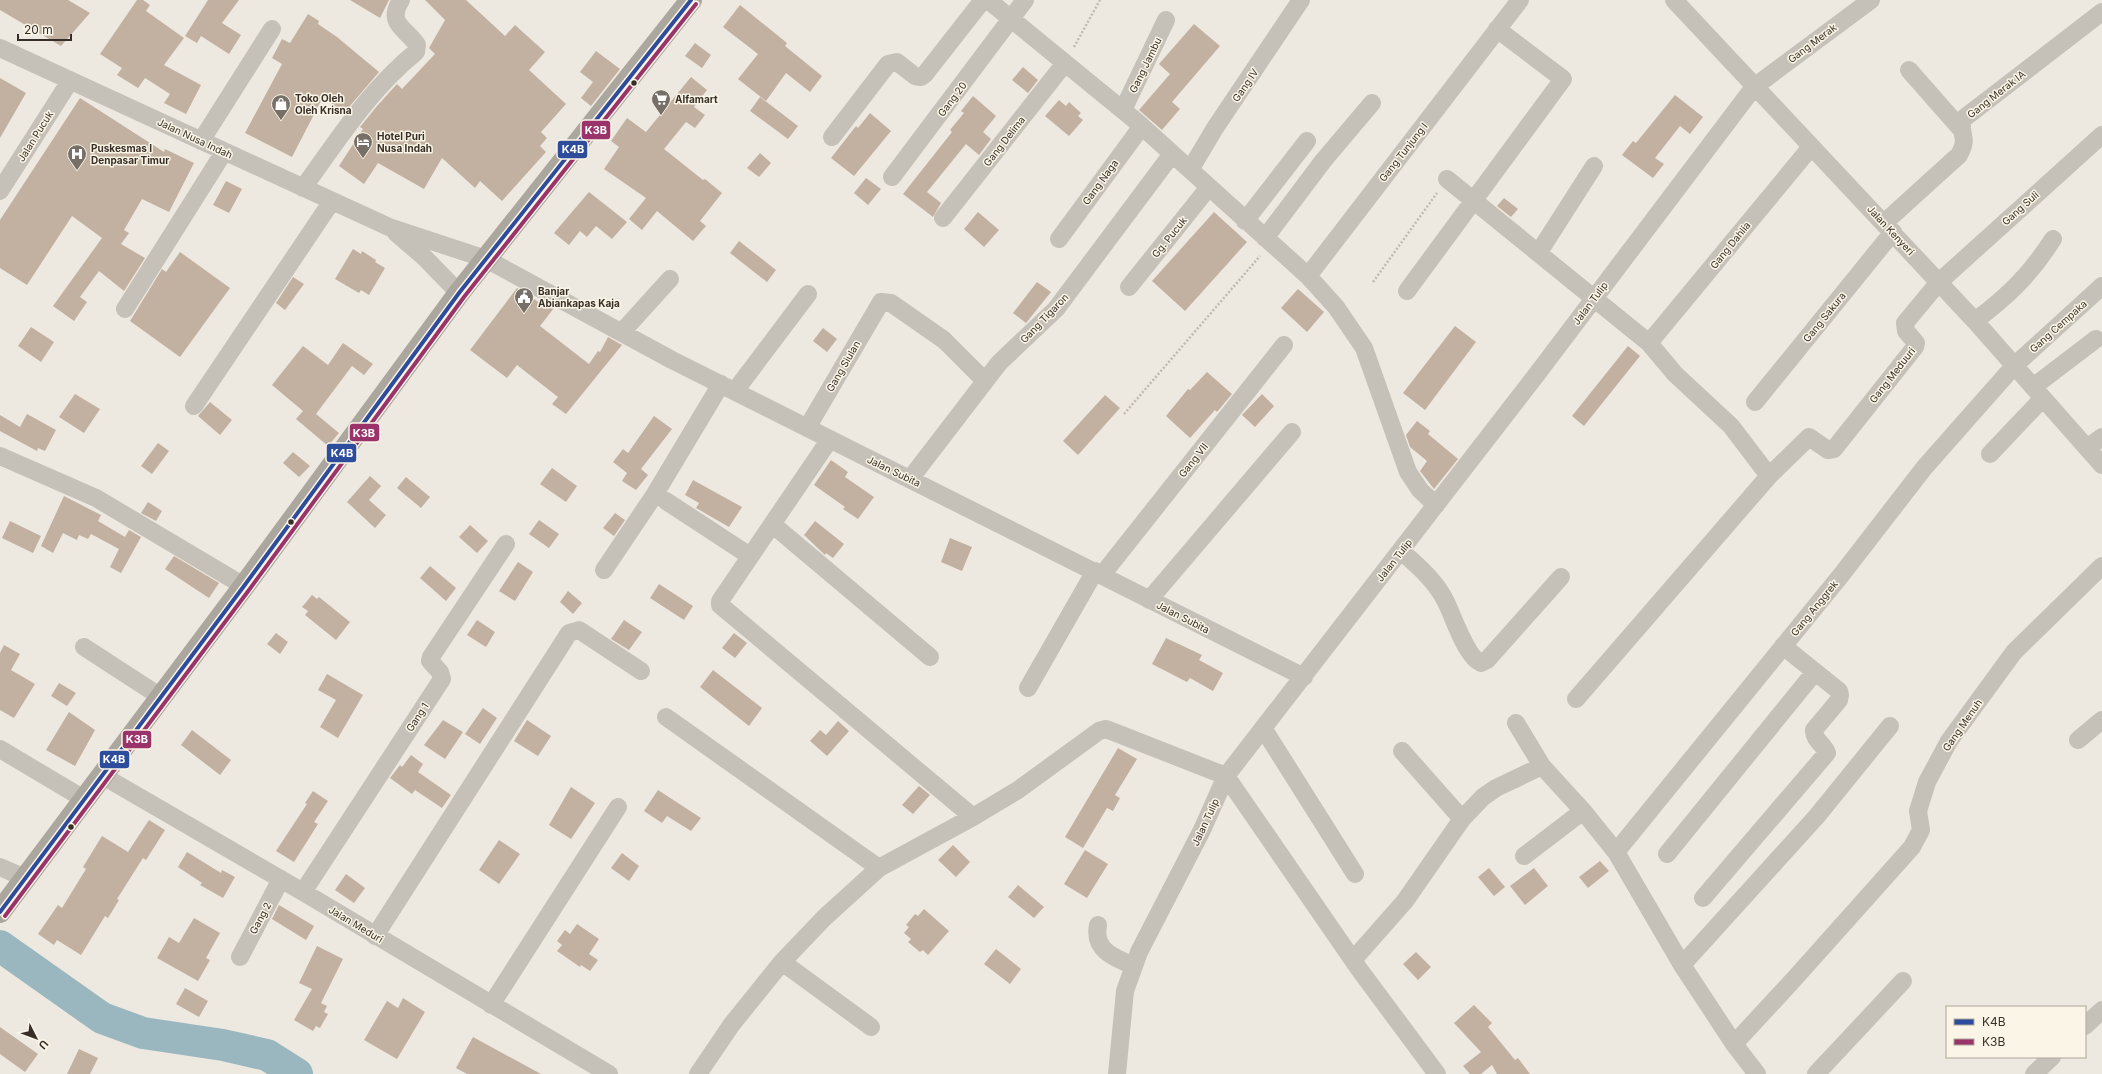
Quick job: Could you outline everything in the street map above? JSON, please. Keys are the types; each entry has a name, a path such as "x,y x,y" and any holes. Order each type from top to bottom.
{"main road":[{"path":"0,912 244,586 459,293 691,0"}],"street":[{"path":"303,188 364,103 400,65 416,52 417,45 396,22 395,14 401,0"},
{"path":"832,137 888,64 897,62 915,76 921,77 925,74 982,0"},
{"path":"988,0 1142,126 1245,221 1308,276 1336,306 1364,348 1408,472 1420,490 1436,505"},
{"name":"Gang 20","path":"892,177 1025,0"},
{"name":"Gang IV","path":"1190,170 1215,128 1301,0"},
{"name":"Gang Tunjung I","path":"1308,276 1520,0"},
{"name":"Jalan Kenyeri","path":"1674,0 1975,321 2102,465"},
{"name":"Gang Merak","path":"1754,87 1871,0"},
{"name":"Gang Merak IA","path":"1889,228 1959,155 1965,144 1965,138 1960,128 1963,119 2101,13"},
{"name":"Gang Jambu","path":"1123,110 1166,20"},
{"path":"201,141 272,29"},
{"path":"1406,291 1563,79 1497,29"},
{"name":"Jalan Nusa Indah","path":"0,48 389,227 486,259"},
{"name":"Gang Delima","path":"943,218 1065,64"},
{"path":"1909,70 1960,128"},
{"name":"Jalan Pucuk","path":"0,191 70,81"},
{"name":"Jalan Tulip","path":"1117,1074 1125,991 1139,952 1202,830 1226,776 1401,551 1754,87"},
{"path":"1268,241 1337,143 1372,103"},
{"name":"Gang Naga","path":"1059,239 1142,126"},
{"name":"Gang Suli","path":"1939,282 2102,135"},
{"path":"1245,221 1307,141"},
{"name":"Gang Dahlia","path":"1649,342 1811,147"},
{"path":"125,309 224,152"},
{"name":"Gang Tigaron","path":"910,479 1006,355 1056,309 1172,154"},
{"path":"1539,252 1594,166"},
{"path":"1447,179 1649,342 1675,374 1731,426 1769,476 1576,699"},
{"name":"Gg. Pucuk","path":"1128,287 1209,187"},
{"path":"194,406 332,201"},
{"name":"Jalan Nusa Indah","path":"389,227 424,257 459,293"},
{"name":"Gang Sakura","path":"1755,402 1889,228"},
{"path":"1975,321 2020,284 2039,262 2053,239"},
{"name":"Jalan Subita","path":"486,259 672,360 1099,573 1149,600 1304,676"},
{"path":"622,332 670,279"},
{"name":"Gang Meduuri","path":"1769,476 1809,437 1828,450 1834,449 1915,347 1916,343 1906,331 1905,323 1939,282"},
{"name":"Gang Cempaka","path":"2014,366 2102,286"},
{"path":"604,570 728,388 808,294"},
{"name":"Gang Siulan","path":"807,428 881,302 888,302 944,340 985,381"},
{"path":"1990,454 2038,392 2096,339"},
{"name":"Gang VII","path":"1028,688 1099,573 1284,345"},
{"name":"Gang Anggrek","path":"1616,852 1783,646 1924,468 2014,366"},
{"path":"1149,600 1292,432"},
{"path":"2087,448 2102,437"},
{"path":"830,439 720,601 722,607 973,817"},
{"path":"0,456 96,498 244,586"},
{"path":"666,501 750,556"},
{"path":"772,524 930,657"},
{"name":"Gang 1","path":"303,892 442,679 440,672 430,660 431,657 506,544"},
{"path":"1401,551 1430,578 1446,600 1468,649 1476,661 1482,663 1487,660 1561,577"},
{"name":"Gang Menuh","path":"1734,1044 1862,905 1912,847 1921,830 1918,811 1927,782 1948,741 2014,652 2102,566"},
{"path":"375,936 569,633 579,630 641,671"},
{"path":"1703,898 1827,753 1826,749 1816,740 1814,730 1839,700 1839,691 1814,673 1783,646"},
{"path":"84,647 160,697"},
{"path":"1667,854 1814,673"},
{"path":"666,717 879,868"},
{"path":"2078,740 2102,720"},
{"path":"1516,724 1542,766 1583,811 1616,852 1682,965 1734,1044 1758,1074"},
{"path":"1682,965 1817,816 1890,726"},
{"path":"1263,728 1355,874"},
{"path":"705,1072 732,1024 782,962 824,918 879,868 973,817 1018,790 1099,731 1106,729 1226,776 1353,960 1437,1074"},
{"path":"0,749 84,799"},
{"path":"1402,751 1462,819"},
{"path":"1353,960 1372,941 1405,902 1462,819 1483,797 1496,788 1542,766"},
{"name":"Jalan Meduri","path":"103,776 281,879 609,1074"},
{"path":"491,1005 618,807"},
{"path":"1524,856 1583,811"},
{"path":"0,867 25,878"},
{"name":"Gang 2","path":"240,957 281,879"},
{"path":"1098,925 1097,932 1099,944 1105,951 1134,966"},
{"path":"782,962 871,1027"},
{"path":"1816,1074 1904,981"},
{"path":"2086,1025 2102,1010"},
{"path":"2034,1074 2051,1058"}],"path":[{"path":"1065,64 1100,0"},
{"path":"1373,282 1447,179"},
{"path":"1124,414 1268,241"}],"building":[{"path":"0,0 68,0 90,13 61,46 0,10"},
{"path":"137,0 143,0 150,5 146,11 184,38 164,65 201,85 186,114 164,103 170,94 145,78 138,88 117,75 122,68 100,54"},
{"path":"208,0 239,0 222,23 241,35 229,54 201,36 197,43 185,36"},
{"path":"350,0 389,0 380,18"},
{"path":"425,0 466,0 505,36 515,25 545,52 529,70 566,104 541,132 547,138 540,146 546,152 502,201 480,181 475,188 442,158 424,189 378,163 364,184 339,166 363,129 360,127 377,106 397,84 402,89 435,54 429,48 445,20"},
{"path":"740,5 787,43 785,46 822,76 810,92 786,73 766,101 738,79 758,54 723,27"},
{"path":"308,14 319,21 318,24 337,37 379,72 344,113 323,97 292,157 245,133 282,64 272,58 282,39 290,43"},
{"path":"1194,24 1220,46 1172,102 1180,109 1162,130 1139,110 1170,74 1159,64"},
{"path":"695,43 711,55 702,68 685,56"},
{"path":"596,51 620,69 591,106 581,98 593,82 580,72"},
{"path":"1023,67 1038,80 1028,93 1012,80"},
{"path":"691,77 707,90 694,107 705,115 695,128 686,122 664,149 722,193 700,221 706,226 693,241 657,211 642,230 629,219 646,198 604,169 619,147 611,141 627,118 646,132"},
{"path":"0,78 26,93 0,138"},
{"path":"1675,95 1703,117 1690,134 1680,126 1655,158 1664,164 1653,178 1622,155 1633,141 1636,143"},
{"path":"973,96 996,116 983,132 991,139 979,155 966,144 927,192 941,203 933,217 903,194 952,132 950,130 964,113 961,111"},
{"path":"760,97 798,126 788,139 750,111"},
{"path":"80,98 164,152 165,149 194,163 169,212 142,199 124,230 129,233 121,244 145,258 124,291 99,271 80,297 87,302 74,321 53,306 102,238 72,216 27,285 0,268 0,220"},
{"path":"1059,100 1066,106 1069,102 1081,113 1078,116 1083,120 1069,136 1045,116"},
{"path":"870,113 891,131 854,176 831,158 856,126 858,128"},
{"path":"760,153 771,163 759,177 747,168"},
{"path":"866,178 881,189 868,205 854,193"},
{"path":"226,181 242,189 229,213 213,205"},
{"path":"589,192 627,222 612,239 596,226 587,237 580,231 569,245 554,233"},
{"path":"1504,198 1518,209 1511,217 1497,206"},
{"path":"978,212 999,230 984,247 964,229"},
{"path":"1214,212 1247,242 1185,311 1152,281"},
{"path":"739,241 776,270 767,282 730,253"},
{"path":"353,249 361,254 362,251 385,268 369,295 361,290 359,293 335,279"},
{"path":"180,252 230,288 180,357 130,321 162,269 166,272"},
{"path":"293,277 304,284 285,310 276,303"},
{"path":"1037,282 1051,292 1026,323 1013,313"},
{"path":"517,288 540,303 541,301 554,308 540,326 589,364 598,351 600,352 608,337 622,345 566,414 552,404 558,397 517,365 507,378 470,350"},
{"path":"1298,289 1324,312 1307,332 1281,308"},
{"path":"1455,326 1476,342 1425,410 1403,393"},
{"path":"31,327 54,342 41,362 18,346"},
{"path":"823,328 837,339 827,352 813,341"},
{"path":"343,343 373,364 364,375 352,366 316,414 339,433 328,446 296,419 303,411 272,385 303,346 328,365"},
{"path":"1628,346 1640,356 1584,426 1572,416"},
{"path":"1207,372 1232,394 1217,412 1215,410 1190,438 1166,416 1188,389 1190,390"},
{"path":"75,394 100,409 84,433 59,417"},
{"path":"1262,394 1274,406 1255,427 1242,415"},
{"path":"1105,395 1120,408 1078,455 1063,441"},
{"path":"210,402 232,420 220,435 198,416"},
{"path":"27,414 56,430 45,451 38,448 37,451 0,431 0,415 20,427"},
{"path":"654,416 672,429 641,469 648,475 636,490 622,481 627,473 613,462 623,449 628,453"},
{"path":"1417,421 1430,431 1428,434 1458,459 1434,489 1420,471 1427,461 1410,447 1406,435"},
{"path":"158,443 169,451 152,474 141,466"},
{"path":"293,452 310,466 299,477 283,463"},
{"path":"831,460 848,472 845,477 874,497 858,519 843,509 845,507 814,485"},
{"path":"552,468 577,486 566,502 540,484"},
{"path":"370,476 381,486 369,500 386,515 375,528 347,502"},
{"path":"406,477 430,497 421,508 397,488"},
{"path":"693,480 742,507 729,527 696,508 699,503 685,495"},
{"path":"64,496 101,515 98,521 125,537 129,530 141,537 121,573 110,567 119,549 91,534 88,539 79,535 77,540 63,533 53,553 41,546"},
{"path":"148,502 162,511 156,521 141,513"},
{"path":"615,513 625,520 614,536 603,528"},
{"path":"539,520 559,534 549,548 529,534"},
{"path":"10,521 41,536 33,553 2,538"},
{"path":"815,521 844,544 833,558 826,553 825,555 804,535"},
{"path":"470,525 488,541 477,553 459,537"},
{"path":"950,538 972,547 962,571 941,562"},
{"path":"174,556 219,583 209,598 165,569"},
{"path":"518,562 533,572 515,601 499,591"},
{"path":"430,566 456,588 446,601 420,578"},
{"path":"659,584 693,606 684,620 650,598"},
{"path":"568,591 582,603 573,614 560,602"},
{"path":"312,595 317,599 319,597 350,622 336,640 305,615 308,611 302,607"},
{"path":"477,620 495,632 486,647 467,635"},
{"path":"624,620 642,632 629,650 611,639"},
{"path":"276,633 288,642 280,654 267,644"},
{"path":"734,633 747,643 735,658 722,648"},
{"path":"1166,638 1202,655 1199,660 1223,673 1213,691 1190,678 1187,682 1152,664"},
{"path":"4,645 20,654 11,670 35,684 14,718 0,710 0,653"},
{"path":"713,670 762,708 749,726 700,687"},
{"path":"327,674 363,695 338,738 320,727 336,700 318,690"},
{"path":"59,683 76,693 67,706 51,696"},
{"path":"483,708 497,718 480,744 465,734"},
{"path":"69,712 95,730 75,766 46,750"},
{"path":"443,720 463,732 445,759 424,745"},
{"path":"527,720 551,736 538,756 514,741"},
{"path":"838,721 849,731 827,756 810,741 820,730 826,735"},
{"path":"192,730 231,760 220,775 181,745"},
{"path":"1118,748 1137,759 1115,795 1120,798 1113,811 1107,808 1083,848 1065,837"},
{"path":"411,755 423,764 418,772 451,795 442,808 415,790 412,794 390,778 400,765 402,767"},
{"path":"919,786 930,795 913,814 902,805"},
{"path":"571,787 595,803 571,839 549,825"},
{"path":"658,790 701,818 691,831 667,816 662,823 644,811"},
{"path":"313,791 328,801 314,822 318,824 294,862 276,851 307,804 305,803"},
{"path":"149,820 165,830 146,860 143,858 117,899 119,900 108,918 105,916 81,955 57,940 54,945 38,934 58,905 62,908 86,869 83,867 102,836 128,852"},
{"path":"499,840 520,854 499,884 479,870"},
{"path":"953,845 970,862 956,877 938,860"},
{"path":"1085,850 1108,864 1087,898 1064,884"},
{"path":"187,852 221,873 222,870 235,877 223,898 200,885 202,883 178,867"},
{"path":"622,853 639,866 629,881 611,868"},
{"path":"1600,861 1609,871 1588,888 1579,877"},
{"path":"1489,868 1505,887 1494,896 1478,877"},
{"path":"1534,868 1548,886 1525,905 1510,886"},
{"path":"346,874 365,888 354,903 335,890"},
{"path":"1018,885 1044,907 1034,918 1008,897"},
{"path":"279,905 314,926 306,940 272,919"},
{"path":"924,909 949,931 928,955 923,950 920,952 908,942 911,939 904,933 909,927 906,925 915,914 918,916"},
{"path":"194,918 220,933 206,958 210,960 198,981 157,958 169,937 179,943"},
{"path":"577,924 599,939 589,954 598,960 590,971 581,965 580,967 557,951 562,945 557,941 565,930 570,934"},
{"path":"317,946 343,959 321,1003 327,1006 324,1012 328,1014 320,1028 316,1026 313,1031 294,1020 312,989 299,983"},
{"path":"996,949 1021,969 1010,984 984,964"},
{"path":"1416,952 1431,967 1418,980 1403,964"},
{"path":"185,988 208,1001 199,1017 176,1004"},
{"path":"403,998 425,1012 397,1059 364,1040 387,1001 398,1008"},
{"path":"1474,1005 1492,1023 1488,1027 1515,1060 1518,1058 1530,1074 1497,1074 1492,1065 1481,1074 1470,1074 1463,1066 1481,1052 1454,1023"},
{"path":"0,1027 38,1054 25,1072 0,1054"},
{"path":"473,1037 541,1074 467,1074 456,1068"},
{"path":"79,1049 98,1058 90,1074 67,1074"}],"waterway":[{"path":"0,946 102,1018 143,1033 223,1045 267,1055 297,1074"}],"transit line":[{"name":"K4B","path":"0,912 244,586 459,293 691,0"},
{"name":"K3B","path":"5,916 249,590 464,297 696,4"}],"place":[{"name":"Alfamart","path":"661,116"},
{"name":"Toko Oleh Oleh Krisna","path":"281,121"},
{"name":"Hotel Puri Nusa Indah","path":"363,159"},
{"name":"Puskesmas I Denpasar Timur","path":"77,171"},
{"name":"Banjar Abiankapas Kaja","path":"524,314"}]}
